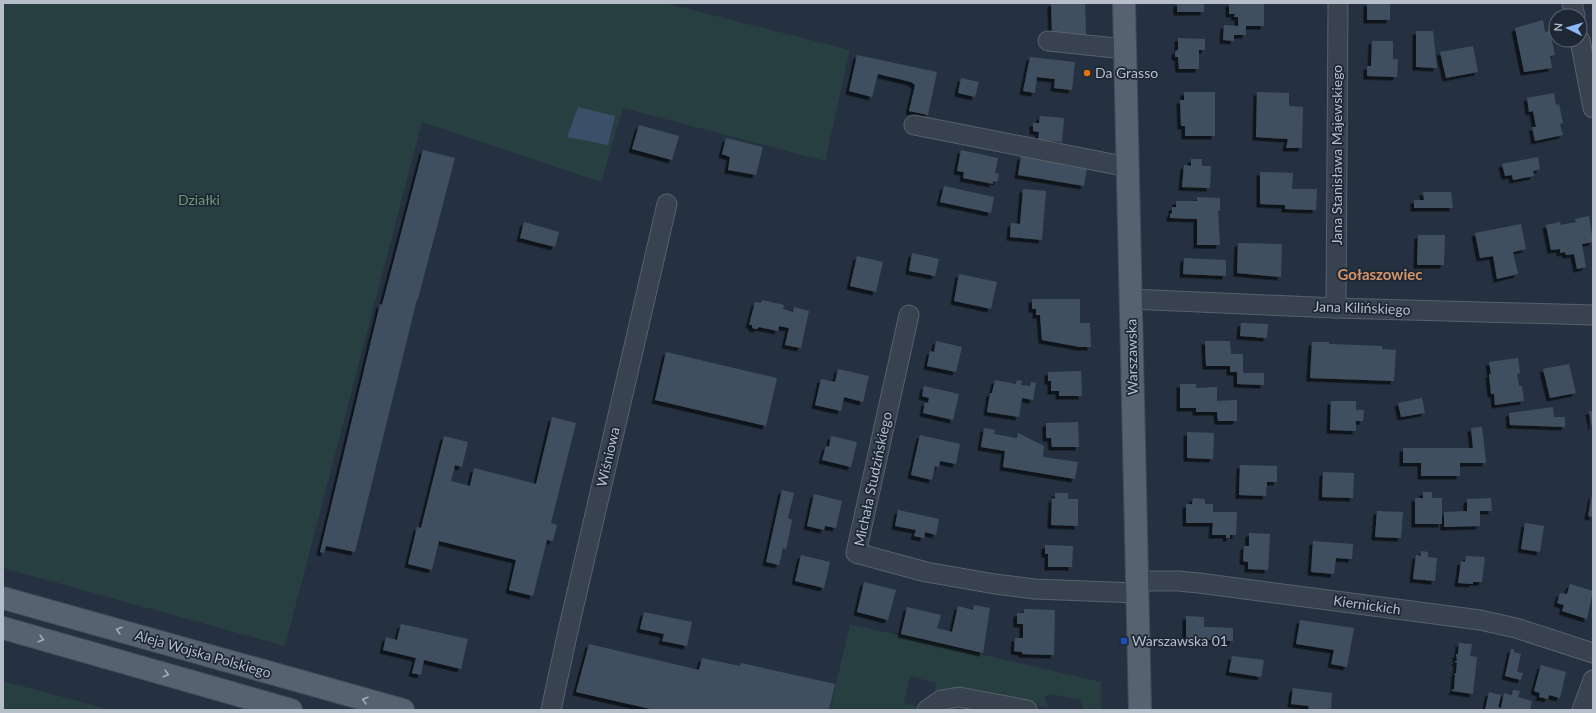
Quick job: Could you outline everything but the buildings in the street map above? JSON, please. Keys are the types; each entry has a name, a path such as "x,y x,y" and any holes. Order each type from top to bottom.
{"main road":[{"name":"Warszawska","path":"1124,3 1136,587 1140,710"},
{"name":"Aleja Wojska Polskiego","path":"3,598 403,710"},
{"path":"3,628 291,710"}],"street":[{"name":"Jana Stanisława Majewskiego","path":"1336,308 1338,3"},
{"path":"1048,41 1125,49"},
{"path":"1582,48 1593,108"},
{"path":"914,125 1128,167"},
{"name":"Wiśniowa","path":"551,710 667,204"},
{"name":"Jana Kilińskiego","path":"1130,298 1336,308 1593,315"},
{"name":"Michała Studzińskiego","path":"909,315 856,553 926,572 995,584 1035,589 1136,587"},
{"name":"Kiernickich","path":"1136,587 1178,581 1199,583 1480,620 1516,628 1593,653"},
{"path":"1582,710 1593,680"},
{"path":"927,710 941,700 952,697 961,704 1027,710"}],"green space":[{"name":"Działki","path":"3,3 665,3 850,50 825,161 623,108 601,182 422,122 285,646 3,568"},
{"path":"850,624 1101,682 1101,710 1083,710 1080,700 1051,694 1045,696 1048,708 957,688 935,692 936,683 910,676 904,703 918,707 915,710 830,710"},
{"path":"3,681 111,710 3,710"}],"water":[{"path":"578,107 615,116 608,145 567,137"}],"place":[{"name":"Da Grasso","path":"1087,73"},
{"name":"Warszawska 01","path":"1124,641"}],"district":[{"name":"Gołaszowiec","path":"1380,275"}]}
